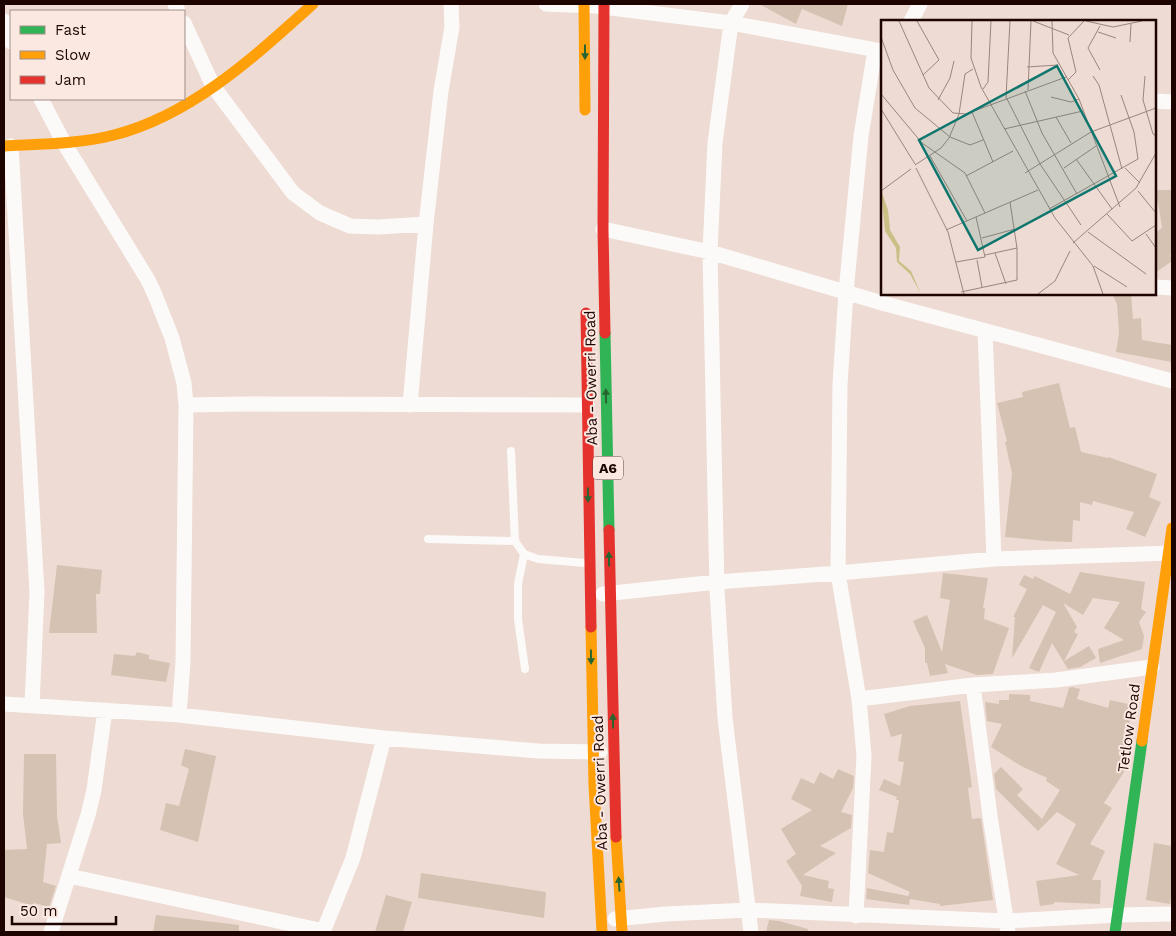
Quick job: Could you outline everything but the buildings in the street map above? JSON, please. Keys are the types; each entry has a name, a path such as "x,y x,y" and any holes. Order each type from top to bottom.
{"main road":[{"path":"7,146 64,143 115,135 152,122 213,86 257,53 313,4"},
{"path":"584,5 585,122"},
{"name":"Aba - Owerri Road","path":"604,6 603,229 610,594 616,852 622,926"},
{"name":"Aba - Owerri Road","path":"586,297 593,752 597,862 602,926"},
{"name":"Tetlow Road","path":"1115,932 1170,553 1172,528"}],"street":[{"path":"410,405 426,224 441,91 452,27 452,4"},
{"path":"546,4 604,6 731,23 879,51 861,136 846,292 840,384 838,573 859,698 864,756 856,916"},
{"path":"742,4 731,23 715,143 710,252 717,582 725,718 751,932"},
{"path":"912,20 920,4"},
{"path":"4,21 10,39"},
{"path":"185,25 213,86 293,193 320,213 350,226 426,224"},
{"path":"42,100 64,143 148,280 172,338 184,383 186,406 182,662 179,715"},
{"path":"1156,101 1172,102"},
{"path":"7,146 37,592 32,705"},
{"path":"603,229 710,252 882,303 1172,381"},
{"path":"1156,287 1172,288"},
{"path":"985,331 994,559"},
{"path":"186,406 246,404 587,405"},
{"path":"590,594 610,594 717,582 994,559 1170,553"},
{"path":"859,698 973,685 1056,680 1152,667"},
{"path":"973,685 1007,927"},
{"path":"4,704 179,715 384,738 538,751 614,753"},
{"path":"52,932 94,790 105,710"},
{"path":"69,876 324,932 353,858 384,738"},
{"path":"602,926 622,926 666,914 748,910 1007,927 1118,915 1172,914"}],"lane":[{"path":"511,451 515,541 524,554 538,559 589,564"},
{"path":"428,540 515,541"},
{"path":"524,554 518,584 518,619 525,669"}],"traffic: fast":[{"path":"605,333 609,530"},
{"path":"1115,932 1142,741"}],"traffic: slow":[{"path":"4,146 59,143 101,138 143,126 170,113 221,82 313,4"},
{"path":"584,4 585,110"},
{"path":"1142,741 1172,528"},
{"path":"591,627 594,785 602,932"},
{"path":"616,837 622,932"}],"traffic: jam":[{"path":"604,4 603,229 605,333"},
{"path":"586,313 591,627"},
{"path":"609,530 616,837"}]}
